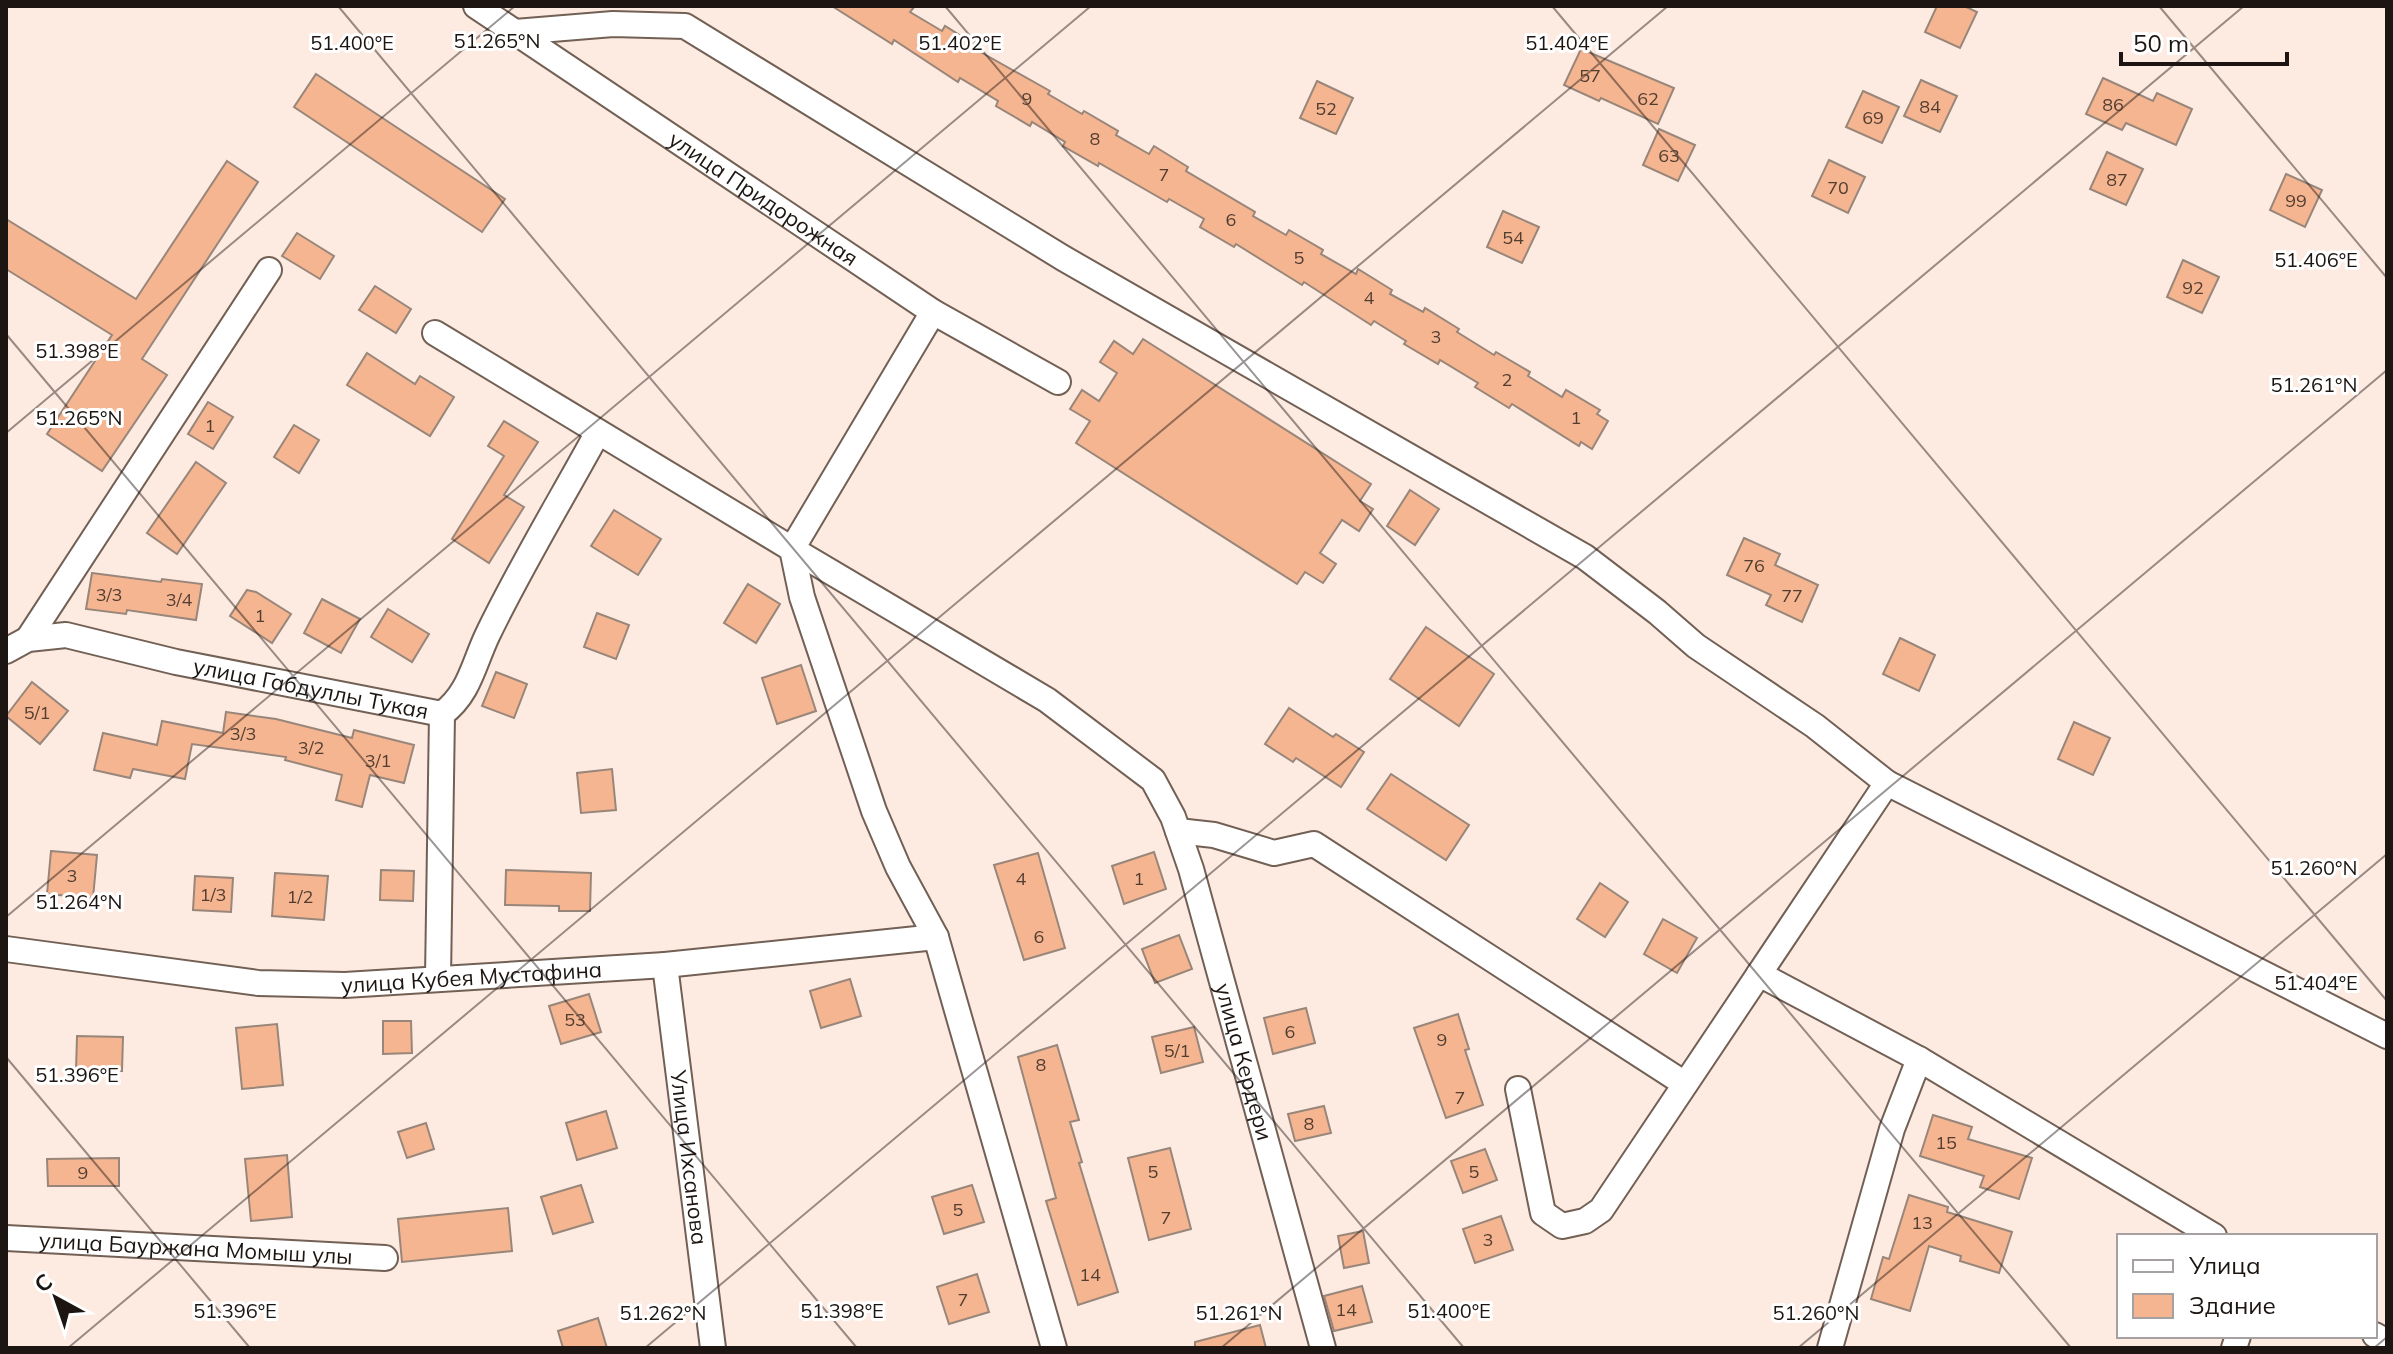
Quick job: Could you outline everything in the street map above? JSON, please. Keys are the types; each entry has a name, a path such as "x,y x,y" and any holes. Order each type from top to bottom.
{"street":[{"name":"улица Придорожная","path":"476,6 933,312 1058,382"},
{"path":"515,32 613,24 685,26 1063,258 1585,557 1696,646 1815,726 1887,783 2387,1036"},
{"path":"28,639 269,270"},
{"path":"933,312 792,549 802,597 874,811 898,867 936,937 1054,1348"},
{"path":"435,333 792,549"},
{"name":"улица Габдуллы Тукая","path":"6,651 28,639 66,635 176,662 442,714 455,704 467,687 486,637 598,432"},
{"name":"улица Кердери","path":"792,549 1047,700 1153,780 1178,831 1199,899 1323,1348"},
{"path":"438,978 442,714"},
{"path":"1518,1089 1543,1213 1562,1226 1585,1221 1601,1210 1887,783"},
{"path":"1178,831 1214,835 1274,853 1314,844 1685,1084"},
{"name":"улица Кубея Мустафина","path":"6,949 258,983 345,985 665,965 936,937"},
{"name":"Улица Ихсанова","path":"665,965 713,1348"},
{"path":"1759,974 1919,1059 2211,1234"},
{"path":"1830,1348 1892,1129 1919,1059"},
{"name":"улица Бауржана Момыш улы","path":"6,1238 385,1258"}],"building":[{"path":"832,6 915,6 910,12 942,31 945,26 979,47 977,50 1050,91 1048,94 1082,114 1084,111 1118,131 1116,135 1149,154 1154,146 1188,167 1186,171 1255,212 1253,216 1286,235 1289,230 1323,250 1321,254 1356,274 1358,269 1392,290 1390,294 1423,312 1425,308 1494,355 1496,352 1530,372 1528,376 1562,397 1566,390 1600,410 1597,414 1608,421 1592,449 1581,442 1579,446 1512,404 1509,408 1475,387 1478,383 1440,360 1438,364 1404,344 1406,341 1374,321 1371,325 1304,282 1302,285 1236,244 1234,247 1200,227 1204,219 1063,146 1065,142 1032,122 1030,126 996,106 998,101 960,78 958,82 894,40 892,44"},
{"path":"1937,6 1964,6 1977,12 1960,48 1925,32"},
{"path":"1581,49 1674,88 1658,124 1564,85"},
{"path":"316,74 505,199 482,232 294,107"},
{"path":"2103,78 2153,101 2157,93 2192,109 2176,145 2126,123 2122,130 2086,114"},
{"path":"1921,80 1957,96 1940,132 1904,116"},
{"path":"1317,81 1353,98 1336,134 1300,118"},
{"path":"1863,91 1899,107 1882,143 1846,127"},
{"path":"1659,129 1695,145 1678,181 1643,165"},
{"path":"2107,152 2143,169 2126,205 2090,189"},
{"path":"1829,160 1865,177 1848,213 1812,196"},
{"path":"227,161 258,182 142,359 167,375 102,471 47,434 112,335 6,269 6,219 136,299"},
{"path":"2286,174 2322,190 2305,227 2270,210"},
{"path":"1503,211 1539,227 1522,263 1487,247"},
{"path":"297,233 334,256 320,279 282,256"},
{"path":"2183,260 2219,277 2202,313 2167,297"},
{"path":"375,286 411,309 396,333 359,310"},
{"path":"1143,339 1371,484 1360,501 1373,509 1359,531 1342,520 1320,553 1336,564 1323,583 1305,572 1297,584 1076,443 1090,421 1070,409 1082,390 1099,401 1117,373 1100,362 1114,341 1133,354"},
{"path":"367,353 415,384 420,376 454,397 430,436 347,385"},
{"path":"208,402 233,417 213,449 188,434"},
{"path":"504,421 538,442 504,495 524,507 489,563 452,539 504,456 488,446"},
{"path":"294,425 319,440 299,473 274,457"},
{"path":"196,462 226,483 177,554 147,533"},
{"path":"1410,490 1439,509 1415,545 1387,526"},
{"path":"614,510 661,539 638,575 591,546"},
{"path":"1744,538 1780,554 1775,565 1818,585 1802,622 1766,605 1771,595 1727,575"},
{"path":"92,573 202,584 196,620 127,610 126,614 86,609"},
{"path":"748,584 780,604 756,643 724,623"},
{"path":"247,590 256,592 291,614 272,643 230,616"},
{"path":"322,599 360,619 341,653 304,633"},
{"path":"388,609 429,634 412,662 371,637"},
{"path":"597,613 629,625 616,659 584,647"},
{"path":"1426,627 1494,674 1459,726 1390,679"},
{"path":"1900,638 1935,655 1919,691 1883,674"},
{"path":"801,665 816,711 777,724 762,678"},
{"path":"496,672 527,684 514,718 482,706"},
{"path":"32,682 68,711 40,744 6,716"},
{"path":"1289,708 1333,737 1336,734 1364,752 1341,787 1296,758 1293,762 1265,744"},
{"path":"226,712 276,719 352,738 354,730 414,745 404,783 370,775 362,807 336,800 342,775 285,760 286,757 192,744 185,779 133,769 130,778 94,770 103,733 157,745 162,721 223,733"},
{"path":"2074,722 2110,738 2093,775 2058,759"},
{"path":"612,769 616,810 581,813 577,773"},
{"path":"1391,774 1469,825 1446,860 1367,809"},
{"path":"51,851 97,855 93,898 47,894"},
{"path":"1154,852 1166,889 1124,904 1112,866"},
{"path":"1038,853 1065,948 1024,960 994,865"},
{"path":"381,870 414,871 413,901 380,900"},
{"path":"506,870 591,873 590,911 559,911 559,906 505,905"},
{"path":"275,873 328,876 324,920 272,916"},
{"path":"195,876 233,878 231,912 193,910"},
{"path":"1600,883 1628,902 1605,937 1577,919"},
{"path":"1663,919 1697,938 1677,973 1644,954"},
{"path":"1179,935 1192,969 1155,983 1142,949"},
{"path":"850,979 861,1016 821,1028 810,991"},
{"path":"589,994 601,1032 561,1044 549,1006"},
{"path":"1306,1008 1315,1043 1273,1054 1264,1018"},
{"path":"1458,1014 1469,1049 1465,1050 1483,1105 1446,1118 1414,1028"},
{"path":"383,1021 411,1021 412,1053 383,1054"},
{"path":"277,1024 283,1085 242,1089 236,1028"},
{"path":"1194,1027 1203,1062 1161,1073 1152,1037"},
{"path":"77,1036 123,1037 122,1071 76,1070"},
{"path":"1057,1045 1079,1120 1070,1122 1082,1162 1079,1163 1118,1292 1078,1305 1046,1201 1056,1198 1018,1057"},
{"path":"1324,1106 1331,1133 1295,1141 1288,1114"},
{"path":"606,1111 617,1148 577,1160 566,1123"},
{"path":"1933,1115 1972,1127 1968,1139 2032,1158 2019,1199 1980,1187 1984,1176 1920,1156"},
{"path":"426,1123 434,1149 407,1158 398,1132"},
{"path":"1170,1148 1191,1229 1149,1240 1128,1158"},
{"path":"1485,1149 1497,1180 1463,1193 1451,1161"},
{"path":"287,1155 292,1217 251,1221 245,1159"},
{"path":"119,1158 119,1186 48,1186 47,1159"},
{"path":"581,1185 593,1222 553,1234 541,1197"},
{"path":"972,1185 984,1222 944,1234 932,1197"},
{"path":"1909,1195 1948,1207 1947,1212 2012,1232 1999,1273 1960,1261 1961,1256 1929,1246 1910,1311 1871,1299 1883,1257 1889,1259"},
{"path":"508,1208 512,1251 402,1262 398,1219"},
{"path":"1501,1216 1513,1250 1475,1263 1463,1229"},
{"path":"1363,1231 1369,1263 1344,1268 1338,1236"},
{"path":"977,1274 989,1312 949,1324 937,1287"},
{"path":"1362,1286 1372,1322 1334,1331 1324,1296"},
{"path":"598,1318 607,1348 563,1348 558,1331"},
{"path":"1260,1325 1266,1348 1195,1348 1195,1342"}]}
